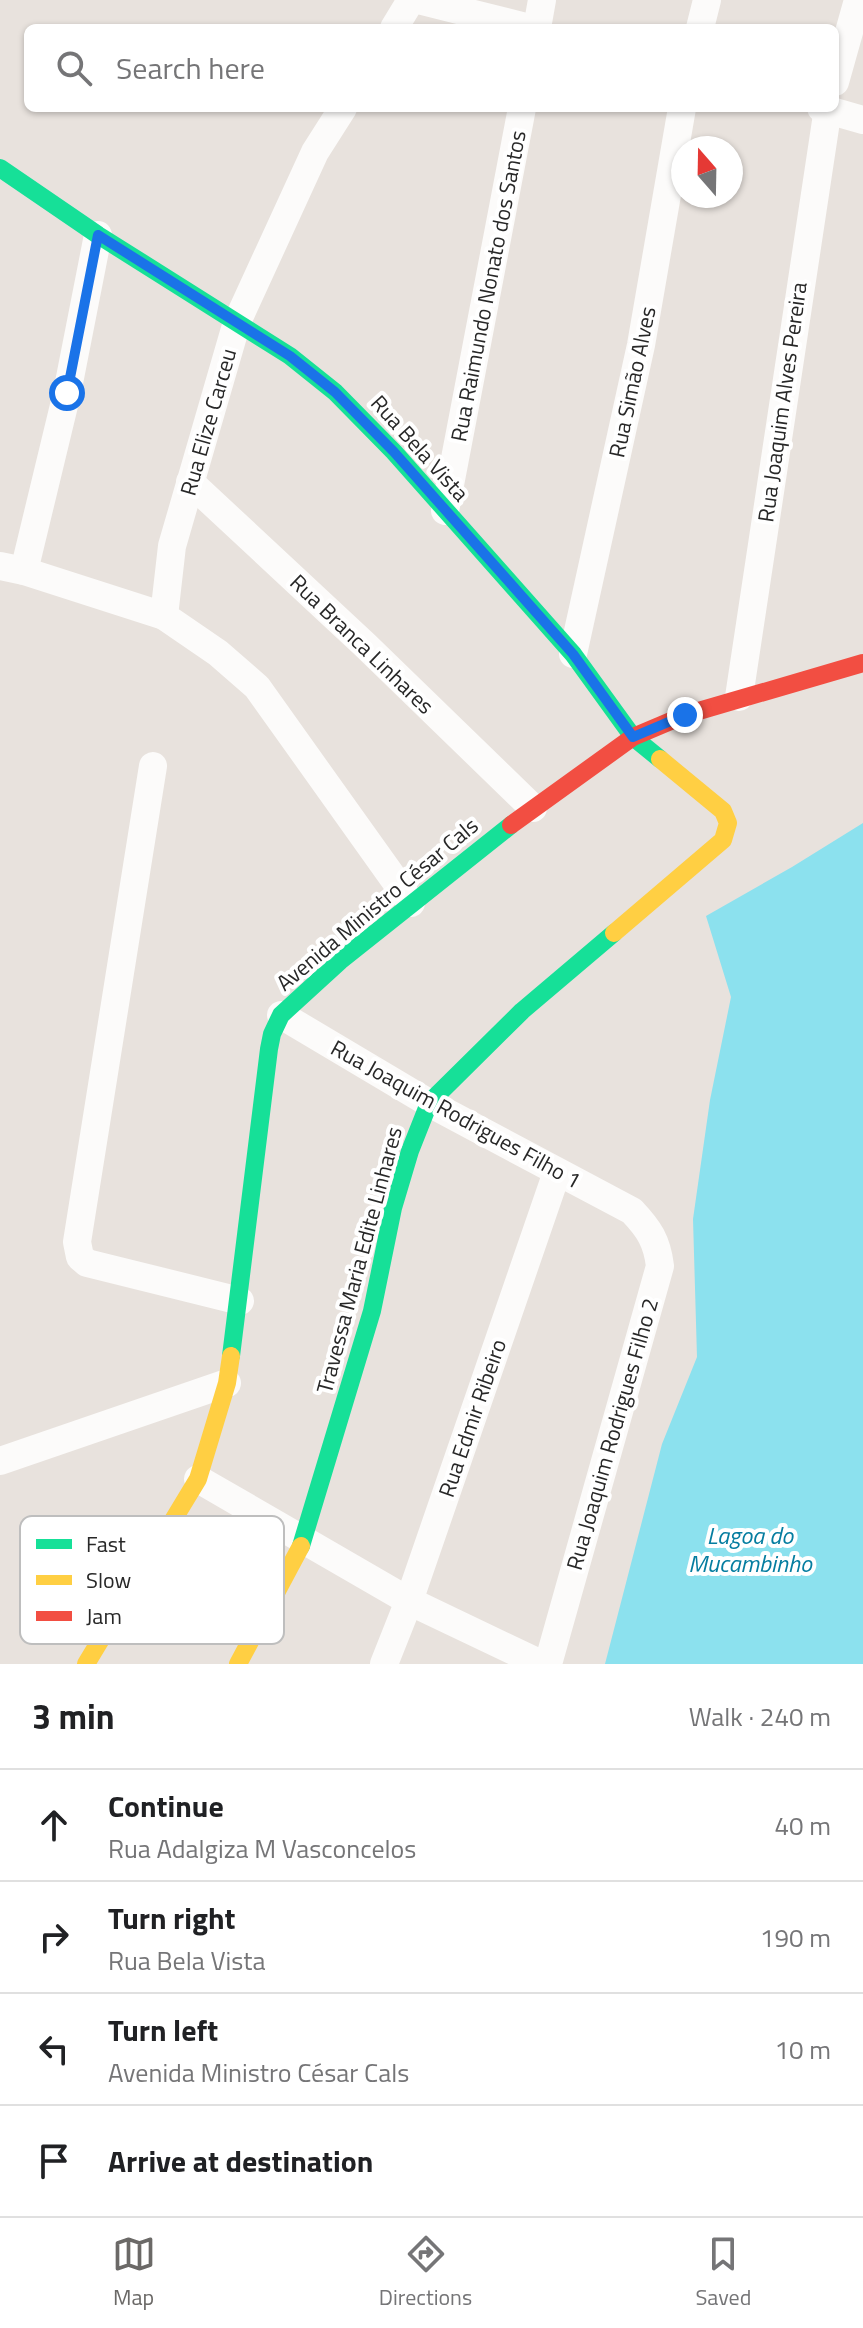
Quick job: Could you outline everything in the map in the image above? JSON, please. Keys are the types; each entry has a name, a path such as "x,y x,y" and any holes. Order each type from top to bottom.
{"street":[{"path":"396,24 411,0"},
{"path":"418,0 514,24"},
{"path":"538,24 542,0"},
{"path":"701,24 707,0"},
{"path":"839,68 858,0"},
{"name":"Rua Elize Carceu","path":"164,616 172,546 237,322 315,152 340,112"},
{"name":"Rua Raimundo Nonato dos Santos","path":"445,511 521,112"},
{"name":"Rua Simão Alves","path":"573,654 641,345 681,112"},
{"name":"Rua Joaquim Alves Pereira","path":"739,697 824,112"},
{"path":"838,112 863,120"},
{"name":"Rua Bela Vista","path":"0,168 98,235 290,356 335,392 394,452 573,654 633,737"},
{"path":"98,235 67,393 12,568 164,616 218,653 257,687 411,903"},
{"name":"Rua Branca Linhares","path":"190,482 365,645 533,808"},
{"name":"Avenida Ministro César Cals","path":"176,1516 198,1479 227,1383 240,1301 269,1049 281,1015 340,961 411,903 533,808 633,737 739,697 863,663"},
{"name":"Travessa Maria Edite Linhares","path":"284,1578 304,1541 372,1311 393,1208 410,1151 429,1103 522,1011 723,840 726,834 728,818 716,804 633,737"},
{"path":"153,766 77,1242 80,1257 87,1263 240,1301"},
{"name":"Rua Joaquim Rodrigues Filho 1","path":"281,1015 429,1103 632,1211"},
{"name":"Rua Edmir Ribeiro","path":"384,1664 409,1601 557,1172"},
{"name":"Rua Joaquim Rodrigues Filho 2","path":"548,1664 660,1266 650,1230 632,1211"},
{"path":"0,1461 227,1383"},
{"path":"198,1479 261,1516"},
{"path":"284,1529 409,1601 541,1664"},
{"name":"Avenida Ministro César Cals","path":"86,1664 98,1644"},
{"name":"Travessa Maria Edite Linhares","path":"238,1664 249,1644"}],"water":[{"name":"Lagoa do Mucambinho","path":"863,823 863,1664 605,1664 662,1444 697,1357 693,1219 710,1100 731,997 706,916"}],"traffic: fast":[{"path":"0,168 98,235 290,356 335,392 394,452 573,654 633,737 660,759"},
{"path":"231,1356 269,1049 281,1015 340,961 511,825"},
{"path":"301,1546 372,1311 393,1208 410,1151 429,1103 522,1011 614,933"}],"traffic: slow":[{"path":"614,933 723,840 728,823 723,811 660,759"},
{"path":"176,1516 198,1479 227,1383 231,1356"},
{"path":"284,1578 301,1546"},
{"path":"86,1664 98,1644"},
{"path":"238,1664 249,1644"}],"traffic: jam":[{"path":"511,825 633,737 685,715 863,663"}],"route":[{"path":"67,393 98,235 290,356 335,392 394,452 573,654 633,737 685,715"}]}
